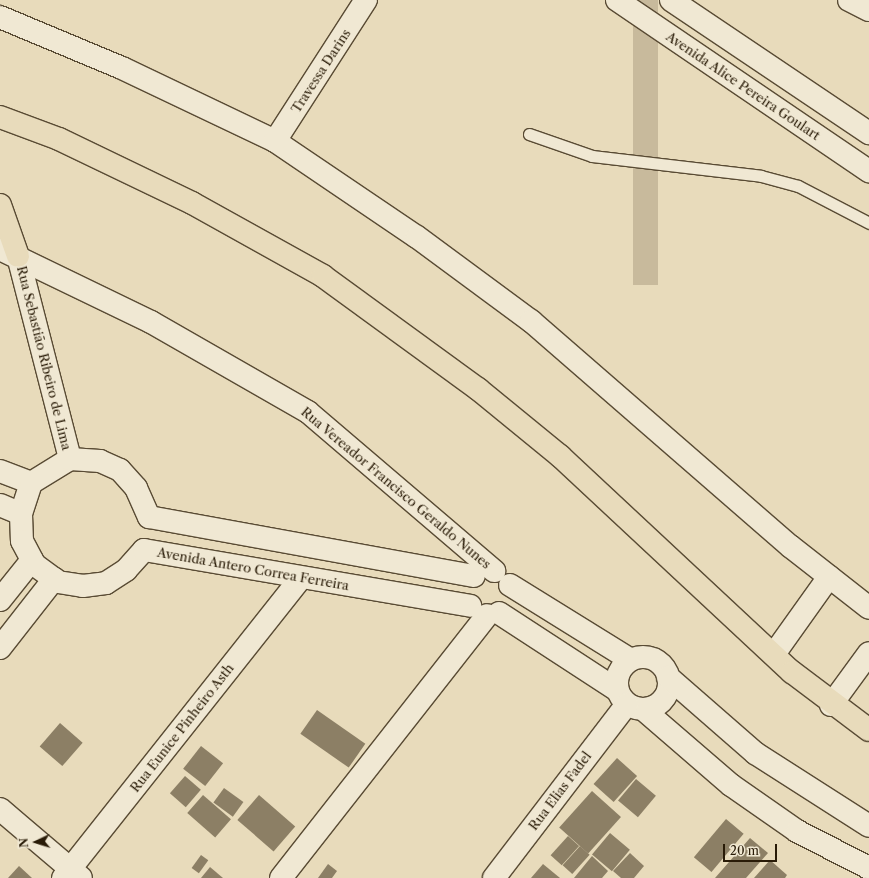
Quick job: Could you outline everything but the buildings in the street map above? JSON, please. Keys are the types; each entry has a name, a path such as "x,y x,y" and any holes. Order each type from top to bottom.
{"highway":[{"path":"0,117 59,139 192,203 323,276 478,389 560,456 831,705 869,730"},
{"path":"0,205 9,253"}],"street":[{"name":"Travessa Darins","path":"275,141 366,0"},
{"name":"Avenida Alice Pereira Goulart","path":"617,0 869,171"},
{"path":"671,0 869,133"},
{"path":"849,0 869,10"},
{"path":"0,17 122,68 275,141 418,237 531,321 829,577 869,608"},
{"name":"Rua Sebastião Ribeiro de Lima","path":"9,253 70,459"},
{"name":"Rua Vereador Francisco Geraldo Nunes","path":"9,253 150,322 308,412 493,577"},
{"path":"0,504 21,514 31,483 70,459 100,461 120,470 136,488 149,517 144,550"},
{"path":"0,470 31,483"},
{"name":"Avenida Antero Correa Ferreira","path":"21,514 22,542 32,560 54,579 83,586 106,583 126,570 144,550 485,611"},
{"path":"149,517 493,577 631,660 654,659 668,677 755,752 869,826"},
{"path":"0,600 32,560"},
{"path":"493,577 468,585 485,611 629,701 731,785 797,831 869,868"},
{"path":"281,878 485,611 511,596 493,577"},
{"path":"774,654 829,577"},
{"name":"Rua Eunice Pinheiro Asth","path":"72,875 301,578"},
{"path":"0,648 54,579"},
{"path":"831,705 869,653"},
{"path":"629,701 617,678 631,660"},
{"path":"629,701 664,700 668,677"},
{"name":"Rua Elias Fadel","path":"494,878 629,701"},
{"path":"0,810 72,875"}],"lane":[{"path":"529,134 592,156 761,176 798,186 869,223"}],"shaded area":[{"path":"633,0 658,0 658,285 633,285"}]}
